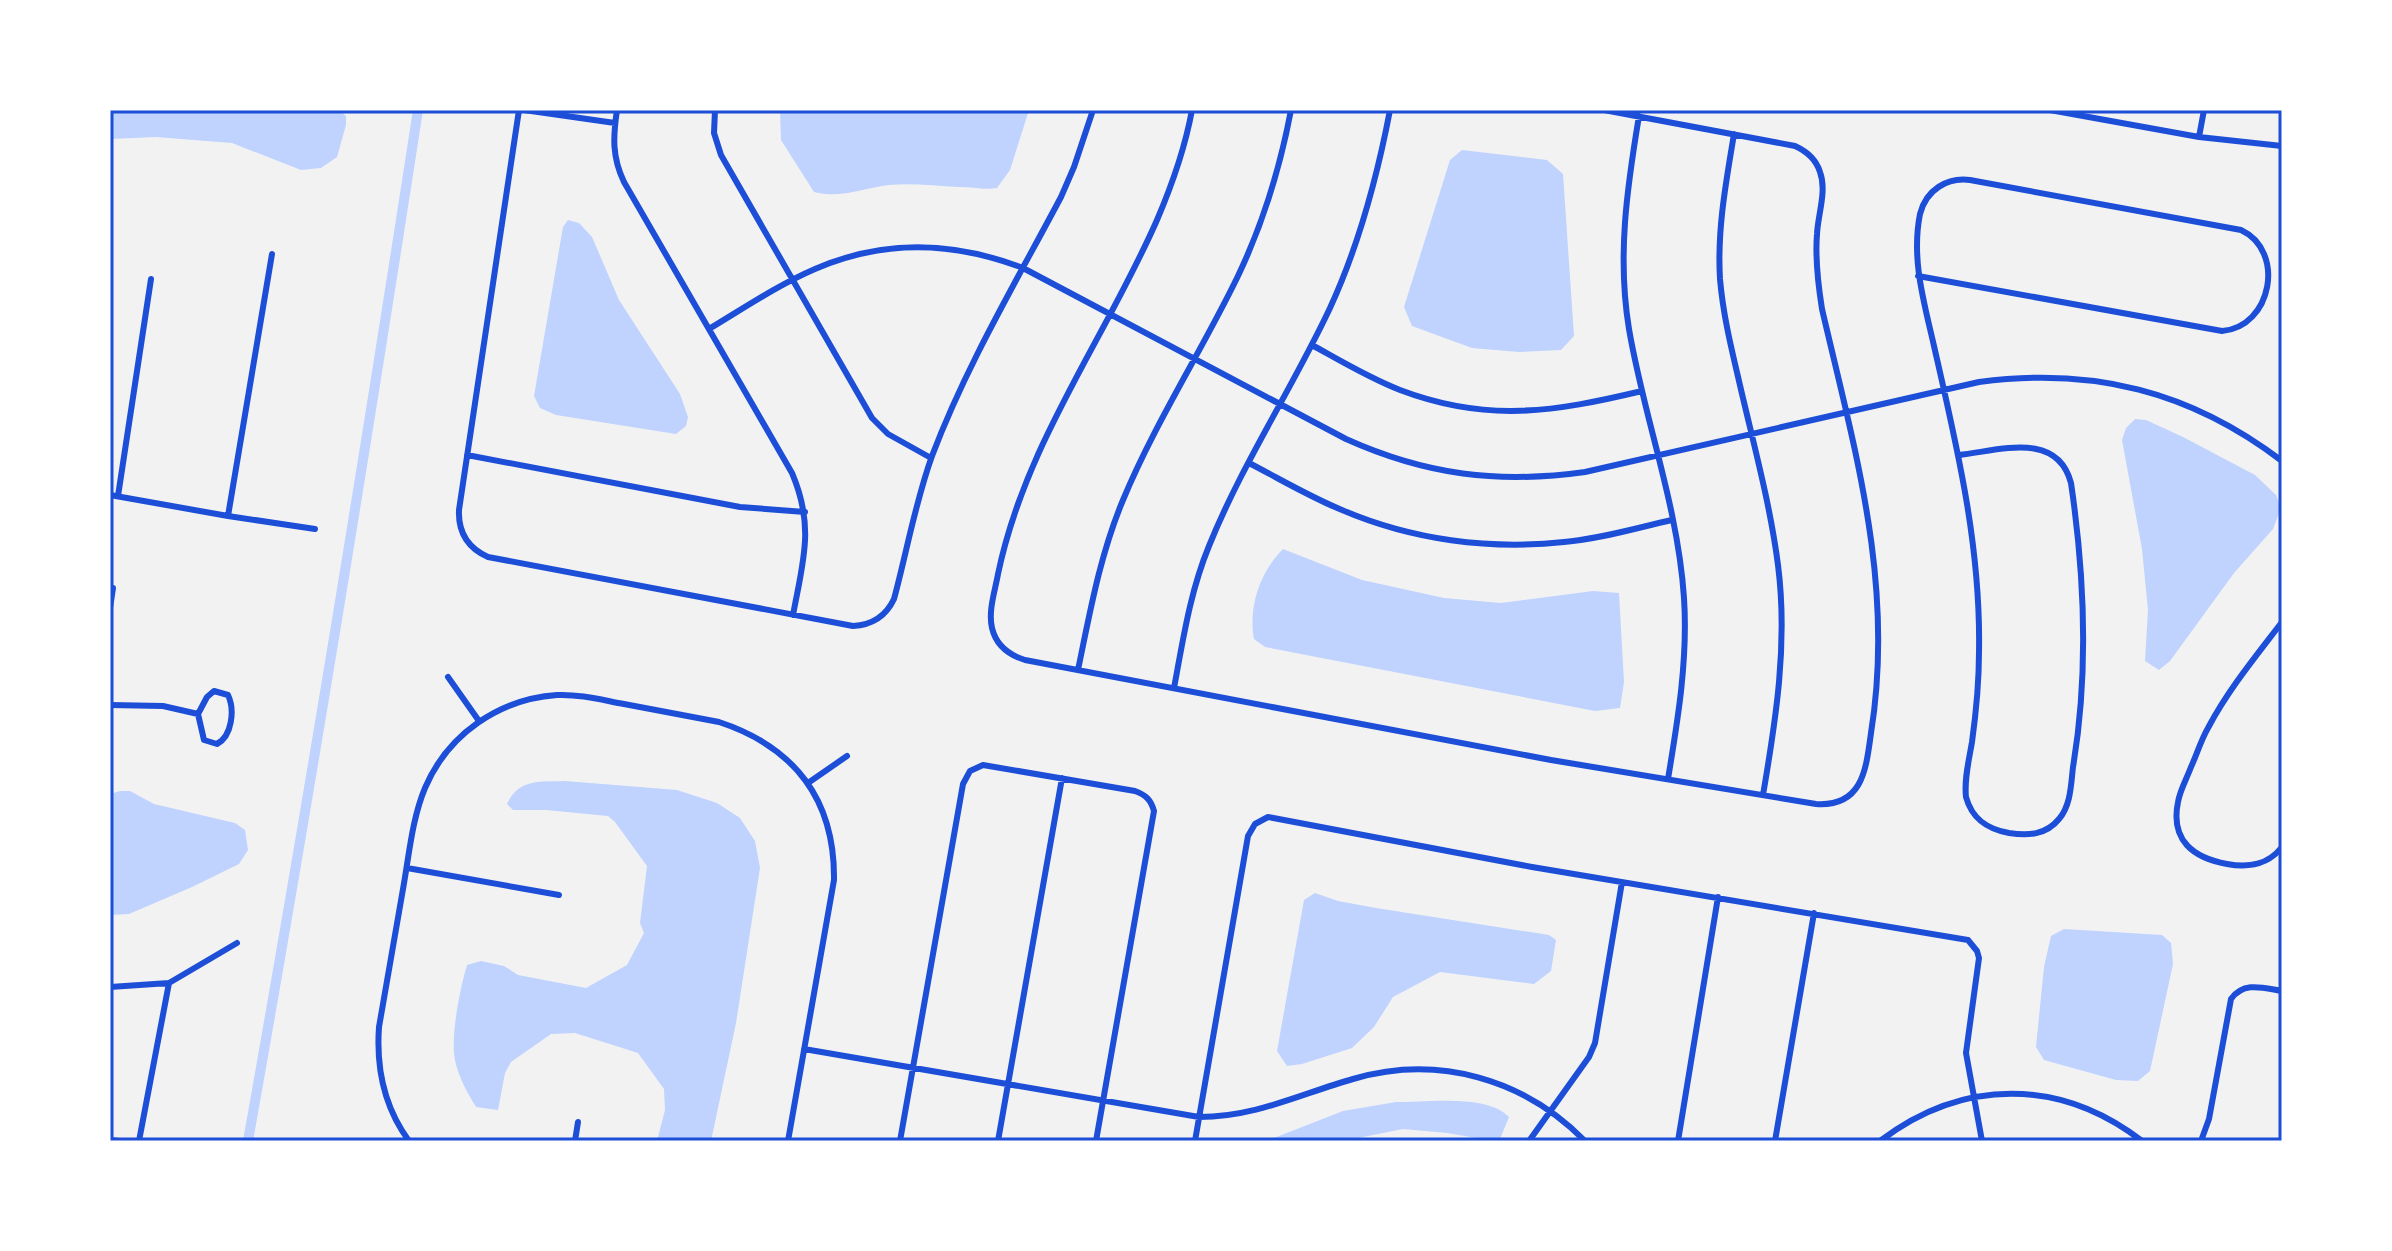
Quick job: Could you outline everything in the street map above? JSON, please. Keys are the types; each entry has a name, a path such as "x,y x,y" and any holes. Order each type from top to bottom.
{"street":[{"path":"615,123 522,110 459,510 460,525 469,545 488,557 853,626 868,624 886,611 894,599 907,539 931,458 966,377 1074,167 1093,110"},
{"path":"617,110 614,155 624,182 792,473 805,512 805,547 793,615"},
{"path":"715,110 714,133 721,155 876,424 931,458"},
{"path":"1192,110 1182,153 1157,221 1054,417 1023,490 1000,565 991,610 993,632 1000,645 1025,660 1551,760 1816,804 1832,804 1852,794 1866,769 1877,684 1879,605 1870,522 1818,280 1817,231 1823,186 1820,171 1813,158 1795,146 1604,110"},
{"path":"1078,670 1100,568 1115,522 1138,466 1225,303 1254,241 1279,166 1291,110"},
{"path":"1174,688 1197,579 1225,510 1331,306 1361,228 1390,110"},
{"path":"2050,110 2199,137 2282,146"},
{"path":"2103,120 2105,110"},
{"path":"2199,137 2204,110"},
{"path":"1639,116 1627,184 1623,260 1628,327 1672,520 1681,573 1685,629 1681,695 1668,779"},
{"path":"1734,134 1720,226 1720,278 1729,339 1772,523 1782,614 1780,686 1763,795"},
{"path":"1918,276 2222,331 2244,325 2255,316 2263,303 2269,271 2264,250 2254,238 2241,230 1963,179 1948,181 1935,189 1922,207 1917,237 1918,276 1959,455 1972,528 1979,612 1977,697 1966,797 1975,817 1986,826 2000,831 2034,834 2054,825 2066,806 2081,710 2082,580 2071,483 2066,469 2056,457 2036,448 1959,455"},
{"path":"709,329 813,269 856,254 928,246 973,252 1023,268 1373,451 1430,469 1459,474 1496,478 1585,472 1944,389 2038,376 2089,379 2162,396 2236,429 2282,461"},
{"path":"228,516 272,254"},
{"path":"151,279 114,495 315,529"},
{"path":"1312,345 1398,389 1476,410 1537,411 1642,391"},
{"path":"467,455 740,507 805,512"},
{"path":"1249,463 1323,502 1365,519 1398,530 1470,543 1523,545 1566,542 1672,520"},
{"path":"110,608 113,588"},
{"path":"2282,622 2206,730 2178,802 2177,821 2189,848 2208,861 2253,866 2267,861 2282,847"},
{"path":"448,677 479,721"},
{"path":"214,691 228,695 231,702 230,722 223,741 217,744 204,740 198,714 214,691"},
{"path":"396,1140 407,1138 387,1103 377,1048 418,810 429,780 445,753 479,721 524,700 559,695 587,697 719,722 739,729 776,749 808,783 823,811 830,831 834,869 832,894 788,1141"},
{"path":"110,705 163,706 198,714"},
{"path":"808,783 847,756"},
{"path":"900,1141 965,777 983,765 1142,793 1152,804 1154,811 1096,1141"},
{"path":"998,1141 1062,778"},
{"path":"1195,1141 1248,836 1250,829 1261,819 1275,818 1622,882 1961,938 1973,945 1979,958 1966,1053 1982,1141"},
{"path":"407,868 559,895"},
{"path":"1529,1141 1589,1057 1595,1043 1622,882"},
{"path":"1678,1141 1718,897"},
{"path":"1775,1141 1814,913"},
{"path":"110,987 169,983 237,943"},
{"path":"139,1141 169,983"},
{"path":"2201,1141 2209,1119 2231,999 2241,989 2248,987 2282,991"},
{"path":"804,1049 1199,1117 1248,1113 1354,1078 1396,1070 1456,1072 1481,1077 1529,1097 1585,1141"},
{"path":"1880,1141 1922,1114 1945,1104 2011,1093 2059,1099 2105,1116 2142,1141"},
{"path":"575,1141 578,1122"},
{"path":"110,1140 119,1141"}],"water":[{"path":"110,110 339,110 346,116 346,125 337,157 321,168 301,170 232,143 156,137 110,139"},
{"path":"780,110 1029,110 1010,170 997,188 897,184 842,194 824,194 814,192 781,140"},
{"path":"1462,150 1547,160 1563,174 1574,336 1561,350 1519,352 1472,348 1412,326 1404,307 1450,160"},
{"path":"568,220 579,223 592,237 619,300 680,394 688,417 686,426 676,434 556,415 540,408 534,396 563,227"},
{"path":"2135,419 2146,420 2183,437 2255,475 2276,495 2281,508 2273,529 2234,573 2170,661 2159,670 2145,661 2148,610 2142,549 2122,440 2126,428"},
{"path":"1283,549 1362,580 1444,598 1501,603 1593,591 1619,593 1624,682 1620,708 1595,711 1265,647 1254,639 1254,603 1262,579"},
{"path":"565,781 677,790 717,803 740,818 755,841 760,868 736,1023 711,1141 657,1141 665,1110 664,1089 638,1053 575,1033 551,1034 511,1062 505,1073 498,1110 476,1107 459,1074 454,1054 454,1033 467,965 481,961 504,966 518,975 586,988 627,965 644,933 640,923 647,866 615,822 608,816 513,810 507,804 518,790 531,783"},
{"path":"130,791 154,804 235,823 245,830 248,850 239,864 192,887 129,914 110,915 110,794"},
{"path":"1315,893 1376,908 1549,935 1556,940 1551,971 1534,984 1440,972 1393,997 1374,1027 1352,1048 1287,1066 1277,1051 1304,900"},
{"path":"2064,929 2162,935 2171,943 2173,964 2150,1071 2138,1081 2116,1080 2044,1060 2036,1047 2044,967 2051,936"},
{"path":"1396,1102 1472,1102 1487,1105 1509,1117 1500,1139 1494,1141 1403,1129 1343,1141 1266,1141 1343,1111"}],"waterway":[{"path":"248,1141 336,626 418,110"}]}
